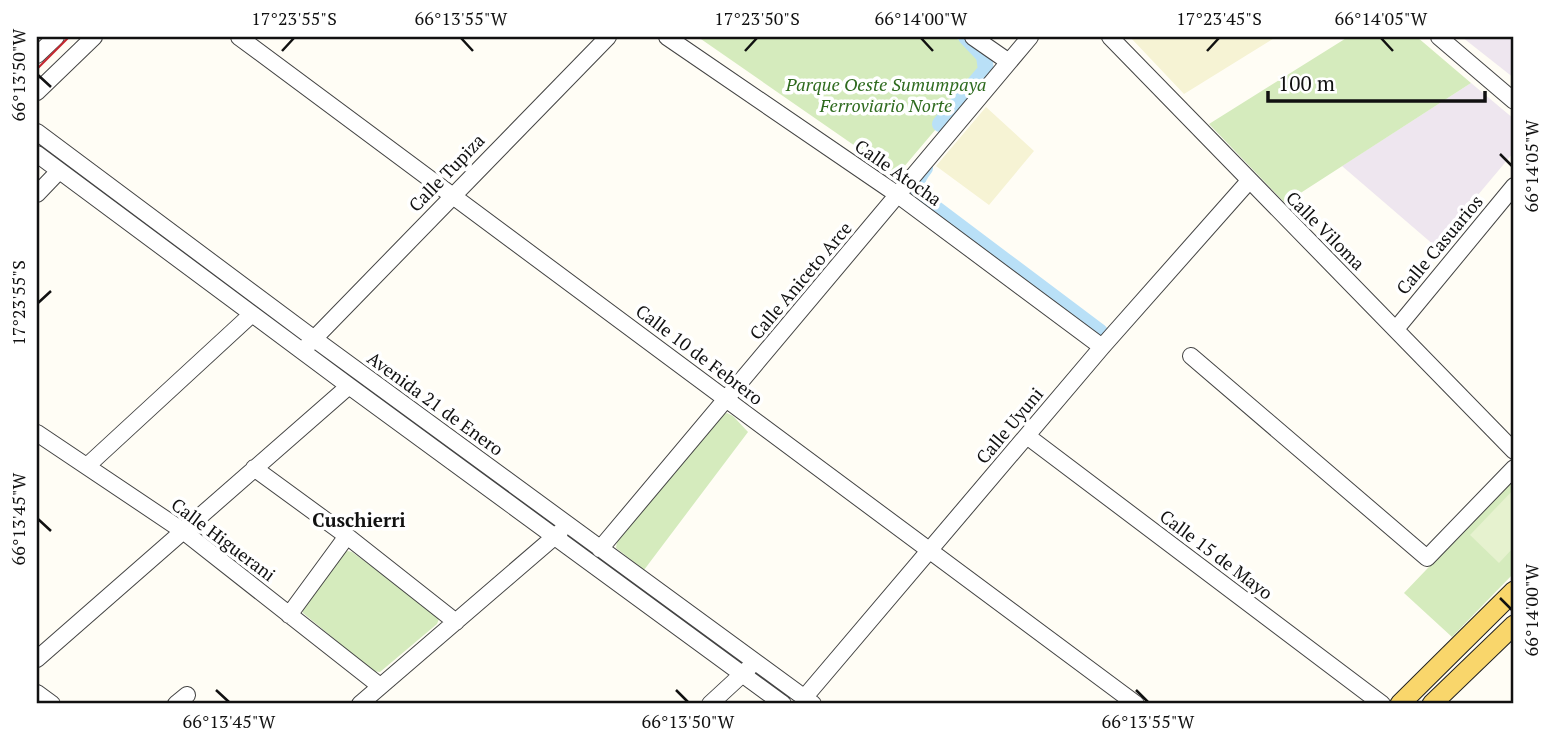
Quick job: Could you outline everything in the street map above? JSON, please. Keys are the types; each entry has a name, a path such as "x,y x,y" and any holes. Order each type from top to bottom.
{"main road":[{"path":"1400,704 1514,591"},
{"path":"1432,704 1514,625"}],"street":[{"path":"37,55 56,37"},
{"path":"37,92 94,37"},
{"name":"Calle 10 de Febrero","path":"239,37 1136,704"},
{"name":"Calle Tupiza","path":"308,344 608,37"},
{"name":"Calle Atocha","path":"667,37 898,195 1102,347"},
{"path":"973,37 1009,62"},
{"name":"Calle Aniceto Arce","path":"600,549 1030,37"},
{"name":"Calle Viloma","path":"1110,37 1514,452"},
{"path":"1439,37 1514,101"},
{"name":"Avenida 21 de Enero","path":"37,132 308,344 568,525 808,701"},
{"name":"Avenida 21 de Enero","path":"37,154 252,314 308,344 349,386 783,704"},
{"path":"37,194 59,171"},
{"name":"Calle Uyuni","path":"808,701 929,551 1102,347 1249,181"},
{"name":"Calle Casuarios","path":"1396,329 1514,187"},
{"path":"87,466 252,314"},
{"path":"1191,356 1427,558 1514,468"},
{"path":"37,659 349,386"},
{"name":"Calle Higuerani","path":"37,433 183,531 380,686"},
{"name":"Calle 15 de Mayo","path":"1027,436 1382,704"},
{"path":"254,468 456,622"},
{"path":"360,704 568,525"},
{"path":"289,615 346,536"},
{"path":"710,704 756,662"},
{"path":"37,693 52,704"}],"shaded area":[{"path":"1130,37 1276,37 1184,94"},
{"path":"1462,37 1514,37 1514,78 1481,52"},
{"path":"1471,83 1514,119 1514,152 1435,246 1342,166"},
{"path":"986,107 1034,151 989,205 936,166"}],"green space":[{"name":"Parque Oeste Sumumpaya Ferroviario Norte","path":"698,37 954,37 984,56 986,70 897,175"},
{"path":"1348,37 1417,37 1471,83 1285,203 1209,124"},
{"path":"727,413 748,432 644,570 616,548 617,542 722,415"},
{"path":"1514,478 1514,573 1452,637 1404,593"},
{"path":"1513,490 1514,547 1499,563 1470,535"},
{"path":"348,551 439,615 437,624 380,672 373,671 303,613 302,608 344,552"}],"waterway":[{"path":"940,124 986,70 984,56 966,37"},
{"path":"925,168 917,185 927,202 1100,332"}],"tram line":[{"path":"37,69 69,37"}],"district":[{"name":"Cuschierri","path":"359,520"}]}
